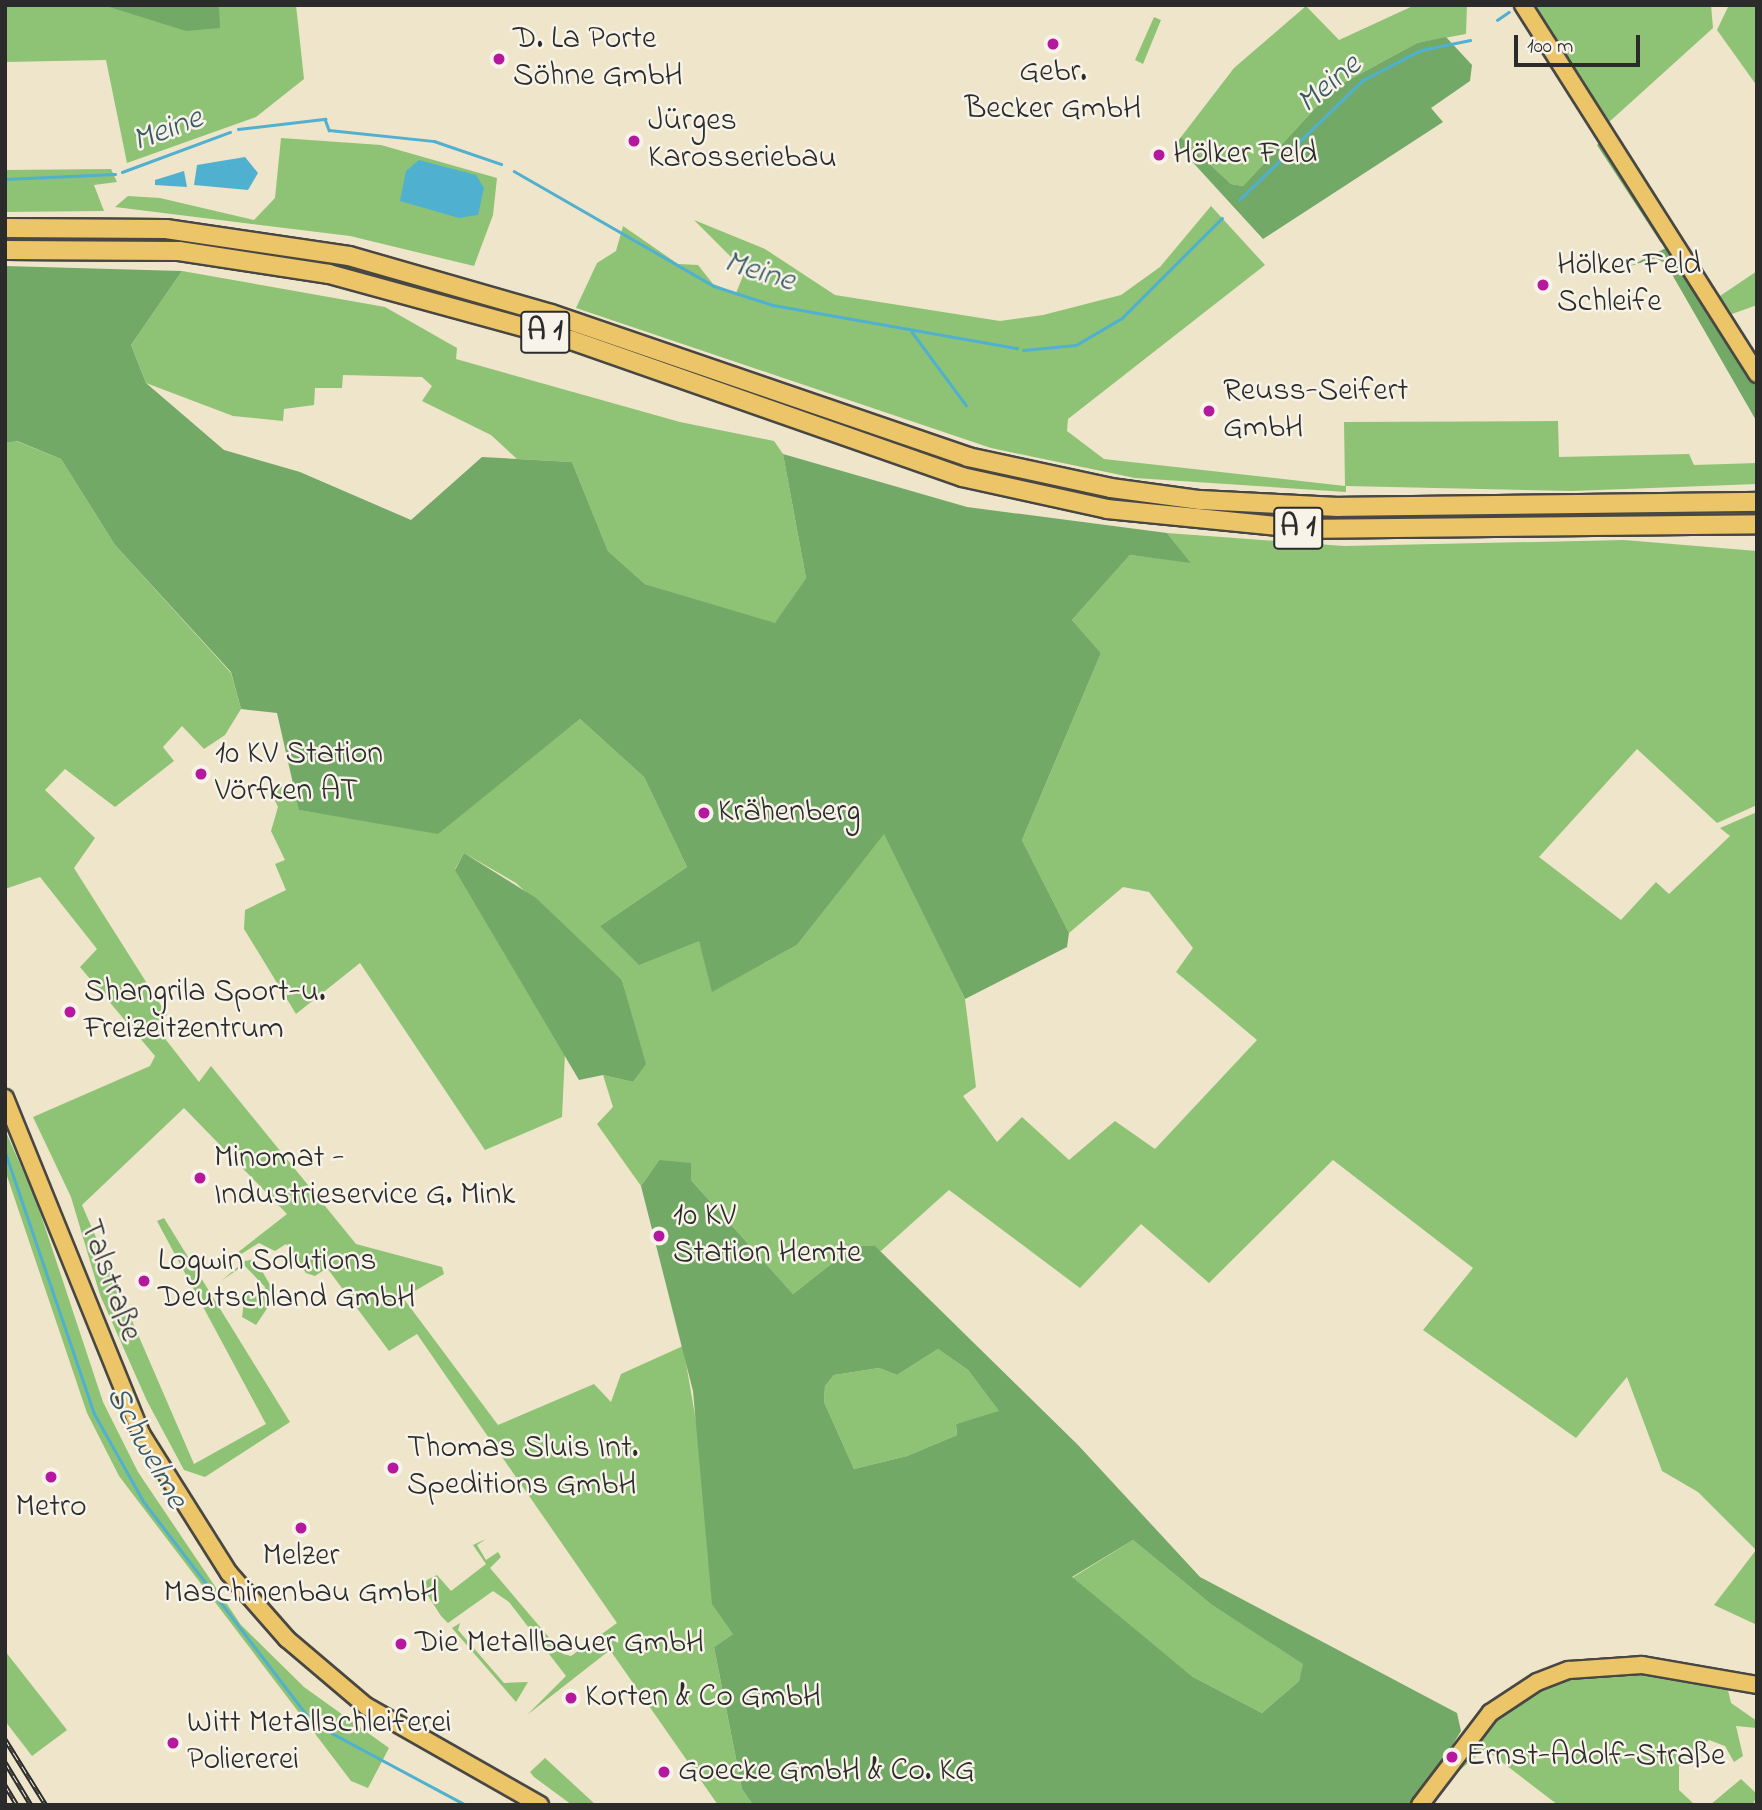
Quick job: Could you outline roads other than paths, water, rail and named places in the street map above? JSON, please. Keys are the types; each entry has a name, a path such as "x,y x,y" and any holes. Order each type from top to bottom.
{"highway":[{"name":"A 1","path":"5,228 110,226 249,237 405,270 976,459 1111,488 1280,505 1757,502"},
{"name":"A 1","path":"5,250 109,248 262,262 440,301 571,340 970,480 1120,511 1306,528 1757,524"}],"main road":[{"path":"1523,5 1757,374"},
{"name":"Talstraße","path":"5,1098 44,1183 111,1371 163,1473 229,1573 286,1639 366,1706 540,1805"},
{"path":"1420,1805 1430,1798 1490,1713 1537,1682 1569,1670 1643,1665 1757,1685"}],"water":[{"path":"245,157 258,173 248,190 194,185 197,165"},
{"path":"419,160 476,175 484,188 478,215 459,218 400,201 406,171"},
{"path":"184,171 187,187 155,185 155,180"}],"waterway":[{"name":"Meine","path":"1497,20 1509,12"},
{"name":"Meine","path":"1239,200 1363,80 1421,50 1470,40"},
{"name":"Meine","path":"238,129 325,119 329,130 434,141 501,164"},
{"name":"Meine","path":"122,172 230,132"},
{"name":"Meine","path":"514,171 714,286 773,305 1017,348"},
{"name":"Meine","path":"5,179 115,174"},
{"name":"Meine","path":"1023,350 1076,345 1122,318 1222,218"},
{"path":"912,332 966,405"},
{"name":"Schwelme","path":"5,1151 94,1413 144,1502 313,1723 466,1805"}],"railway":[{"path":"5,1739 46,1805"},
{"path":"5,1762 31,1805"},
{"path":"5,1785 17,1805"}],"place":[{"name":"Gebr. Becker GmbH","path":"1053,44"},
{"name":"D. La Porte Söhne GmbH","path":"499,59"},
{"name":"Jürges Karosseriebau","path":"634,141"},
{"name":"Hölker Feld","path":"1159,155"},
{"name":"Hölker Feld Schleife","path":"1543,285"},
{"name":"Reuss-Seifert GmbH","path":"1209,411"},
{"name":"10 KV Station Vörfken AT","path":"201,774"},
{"name":"Krähenberg","path":"704,813"},
{"name":"Shangrila Sport-u. Freizeitzentrum","path":"70,1012"},
{"name":"Minomat - Industrieservice G. Mink","path":"200,1178"},
{"name":"10 KV Station Hemte","path":"659,1236"},
{"name":"Logwin Solutions Deutschland GmbH","path":"144,1281"},
{"name":"Thomas Sluis Int. Speditions GmbH","path":"393,1468"},
{"name":"Metro","path":"51,1477"},
{"name":"Melzer Maschinenbau GmbH","path":"301,1528"},
{"name":"Die Metallbauer GmbH","path":"401,1644"},
{"name":"Korten & Co GmbH","path":"571,1698"},
{"name":"Witt Metallschleiferei Poliererei","path":"173,1743"},
{"name":"Ernst-Adolf-Straße","path":"1452,1757"},
{"name":"Goecke GmbH & Co. KG","path":"664,1772"}]}
